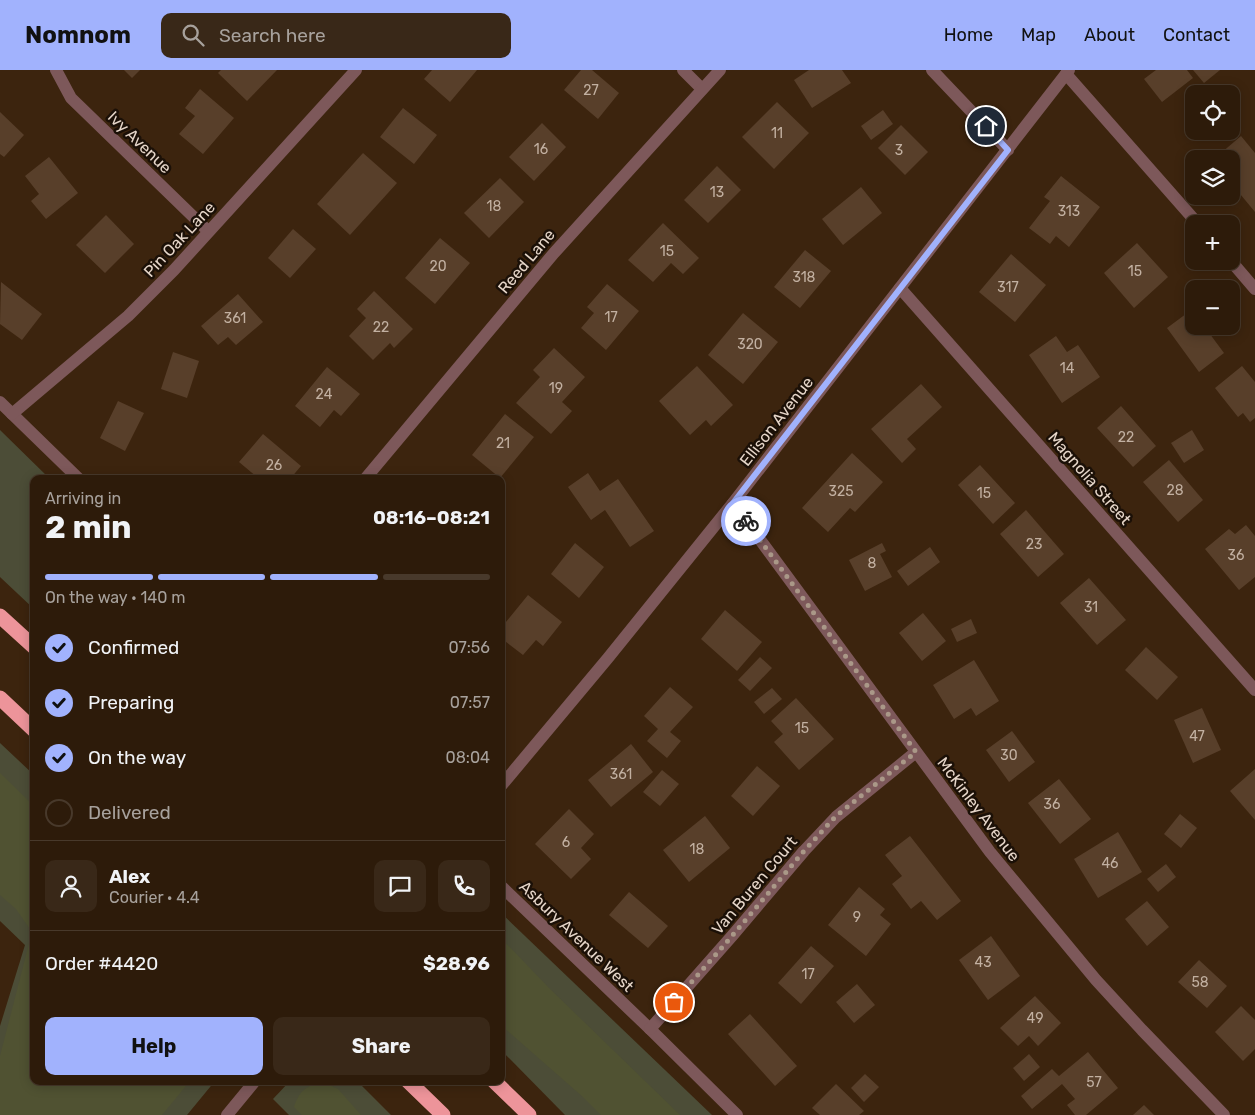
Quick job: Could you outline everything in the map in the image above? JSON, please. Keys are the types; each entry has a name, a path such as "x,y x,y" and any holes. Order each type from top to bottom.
{"highway":[{"path":"0,616 30,644"},
{"path":"0,698 30,726"},
{"path":"412,1085 443,1115"},
{"path":"498,1085 529,1115"}],"street":[{"name":"Ivy Avenue","path":"56,70 71,98 208,231"},
{"name":"Pin Oak Lane","path":"12,414 128,316 174,270 356,70"},
{"path":"683,70 702,89"},
{"name":"Reed Lane","path":"368,475 554,253 720,70"},
{"path":"932,70 1008,150"},
{"path":"1067,72 1190,215"},
{"name":"Ellison Avenue","path":"505,781 733,503 1067,72"},
{"path":"1239,270 1255,289"},
{"name":"Magnolia Street","path":"900,288 1255,690"},
{"path":"0,402 75,475"},
{"name":"McKinley Avenue","path":"733,503 990,852 1096,980 1224,1115"},
{"name":"Van Buren Court","path":"650,1029 836,816 916,752"},
{"name":"Asbury Avenue West","path":"505,890 737,1115"},
{"path":"227,1115 252,1085"}],"green space":[{"path":"0,430 46,475 30,475 30,605 0,577"},
{"path":"0,743 30,771 30,1085 212,1085 187,1115 0,1115 0,1026 25,945 0,921"},
{"path":"0,773 30,802 30,929 16,909 0,895"},
{"path":"505,917 712,1115 565,1115 505,1054"},
{"path":"30,940 30,1085 187,1085 162,1115 0,1115 0,1056"},
{"path":"505,942 549,988 680,1115 601,1115 505,1029"},
{"path":"286,1085 361,1085 391,1115 289,1115 273,1099"},
{"path":"312,1085 329,1085 338,1089 361,1115 302,1115 294,1107 298,1097 306,1088"}],"building":[{"path":"124,70 140,70 132,78"},
{"path":"221,70 277,70 247,101 218,73"},
{"path":"432,70 477,70 450,102 424,79"},
{"path":"581,70 592,70 619,93 598,119 564,90"},
{"path":"809,70 842,70 851,83 812,108 794,80"},
{"path":"1156,70 1187,70 1193,78 1162,102 1144,79"},
{"path":"1193,70 1220,70 1204,83"},
{"path":"200,89 234,118 203,154 179,134 195,116 185,108"},
{"path":"777,102 809,133 774,169 742,137"},
{"path":"403,108 437,135 414,164 380,137"},
{"path":"883,110 893,124 871,140 861,126"},
{"path":"0,112 24,135 4,157 0,154"},
{"path":"542,123 566,147 534,181 509,157"},
{"path":"901,125 928,152 905,175 878,148"},
{"path":"1240,137 1255,153 1255,212 1240,194 1240,150 1225,150 1236,140 1240,140"},
{"path":"363,153 397,183 350,235 317,204"},
{"path":"49,157 78,193 46,219 31,201 39,194 25,176"},
{"path":"717,166 741,190 708,223 684,200"},
{"path":"1061,176 1100,207 1069,247 1056,236 1050,244 1029,228 1050,201 1044,197"},
{"path":"500,178 524,202 489,238 464,213"},
{"path":"861,187 882,213 843,245 822,219"},
{"path":"106,215 134,244 105,273 76,245"},
{"path":"663,223 699,258 683,274 671,263 653,282 628,260"},
{"path":"293,229 316,249 290,278 268,258"},
{"path":"440,238 470,263 435,304 405,278"},
{"path":"1137,243 1168,277 1134,308 1104,273"},
{"path":"805,250 831,271 800,308 774,287"},
{"path":"1011,254 1046,285 1015,322 979,292"},
{"path":"1,282 42,314 22,340 0,324"},
{"path":"607,284 639,311 606,350 581,328 594,313 587,307"},
{"path":"374,291 413,329 394,348 390,343 373,360 349,336 366,318 357,309"},
{"path":"238,294 263,322 236,345 228,337 218,345 201,326"},
{"path":"743,313 778,342 743,384 708,355"},
{"path":"1185,315 1185,335 1211,335 1224,353 1199,372 1167,328"},
{"path":"1056,336 1067,352 1078,345 1100,377 1062,403 1029,355"},
{"path":"554,348 585,377 562,402 572,411 551,434 516,403 540,377 533,370"},
{"path":"173,352 199,361 187,398 161,389"},
{"path":"697,366 733,405 711,426 706,420 690,435 659,401"},
{"path":"1242,366 1255,382 1255,418 1250,422 1243,413 1238,417 1215,388"},
{"path":"327,367 360,394 341,416 334,410 320,427 295,406"},
{"path":"921,384 942,407 907,439 916,449 902,463 871,429"},
{"path":"118,401 144,413 125,451 100,438"},
{"path":"1121,406 1156,446 1133,467 1097,428"},
{"path":"505,414 534,437 502,475 496,475 472,455"},
{"path":"1192,430 1204,450 1184,463 1171,443"},
{"path":"263,434 301,466 293,475 255,475 239,462"},
{"path":"852,453 883,482 855,512 850,508 828,532 802,508"},
{"path":"1169,460 1203,500 1178,522 1143,482"},
{"path":"980,465 1015,503 993,524 958,485"},
{"path":"588,473 600,491 618,479 654,531 630,547 605,510 591,520 568,487"},
{"path":"1026,510 1064,554 1038,577 1000,534"},
{"path":"1246,525 1255,536 1255,577 1239,590 1205,549 1229,529 1235,534"},
{"path":"575,543 604,567 579,598 551,574"},
{"path":"882,543 886,551 880,554 892,577 865,591 849,560"},
{"path":"930,547 940,562 908,586 897,571"},
{"path":"1089,578 1126,620 1097,645 1060,603"},
{"path":"528,595 562,622 543,646 536,640 523,655 505,641 505,623"},
{"path":"725,610 762,642 737,671 701,639"},
{"path":"923,613 946,641 922,661 899,633"},
{"path":"971,619 977,633 957,642 951,629"},
{"path":"1146,647 1178,677 1157,700 1125,670"},
{"path":"760,657 772,668 750,691 738,680"},
{"path":"974,660 999,701 976,716 971,708 954,719 933,685"},
{"path":"670,687 693,707 670,732 681,741 667,758 647,741 658,729 644,716"},
{"path":"772,688 782,699 764,714 754,702"},
{"path":"796,698 834,739 799,770 774,742 783,734 771,721"},
{"path":"1202,708 1221,750 1193,763 1174,720"},
{"path":"1012,731 1035,762 1009,782 986,750"},
{"path":"631,744 653,772 611,807 588,780"},
{"path":"757,766 780,786 753,816 731,796"},
{"path":"1255,769 1255,820 1230,791"},
{"path":"662,770 679,784 660,806 643,792"},
{"path":"1059,779 1091,819 1060,844 1028,803"},
{"path":"569,809 594,834 581,848 591,859 571,879 535,844"},
{"path":"1180,814 1197,828 1181,848 1164,834"},
{"path":"705,816 730,848 689,882 663,850"},
{"path":"1118,832 1142,872 1098,898 1074,859"},
{"path":"910,836 961,901 937,920 921,901 911,909 892,884 902,876 885,855"},
{"path":"1166,864 1176,877 1158,892 1147,879"},
{"path":"859,887 885,909 880,915 891,924 866,956 828,925"},
{"path":"629,892 668,926 648,948 609,915"},
{"path":"1147,901 1169,927 1147,946 1125,919"},
{"path":"991,936 1020,976 988,1000 959,960"},
{"path":"811,946 834,966 801,1004 778,983"},
{"path":"1199,960 1227,986 1207,1008 1178,982"},
{"path":"857,984 875,1005 854,1023 836,1002"},
{"path":"1035,996 1061,1023 1038,1046 1029,1036 1018,1046 1000,1028"},
{"path":"1241,1006 1255,1020 1255,1049 1243,1061 1215,1032"},
{"path":"750,1014 797,1066 775,1086 728,1034"},
{"path":"1088,1052 1118,1088 1086,1115 1075,1115 1067,1105 1075,1099 1062,1084 1032,1109 1021,1096 1052,1069 1059,1076"},
{"path":"1029,1054 1040,1067 1024,1081 1013,1068"},
{"path":"865,1074 879,1087 864,1102 851,1088"},
{"path":"836,1084 864,1111 859,1115 820,1115 812,1108"},
{"path":"1144,1105 1154,1115 1133,1115"}],"way so far":[{"path":"674,1002 836,816 916,752 746,521"}],"route":[{"path":"746,521 733,503 1008,150 986,126"}]}
